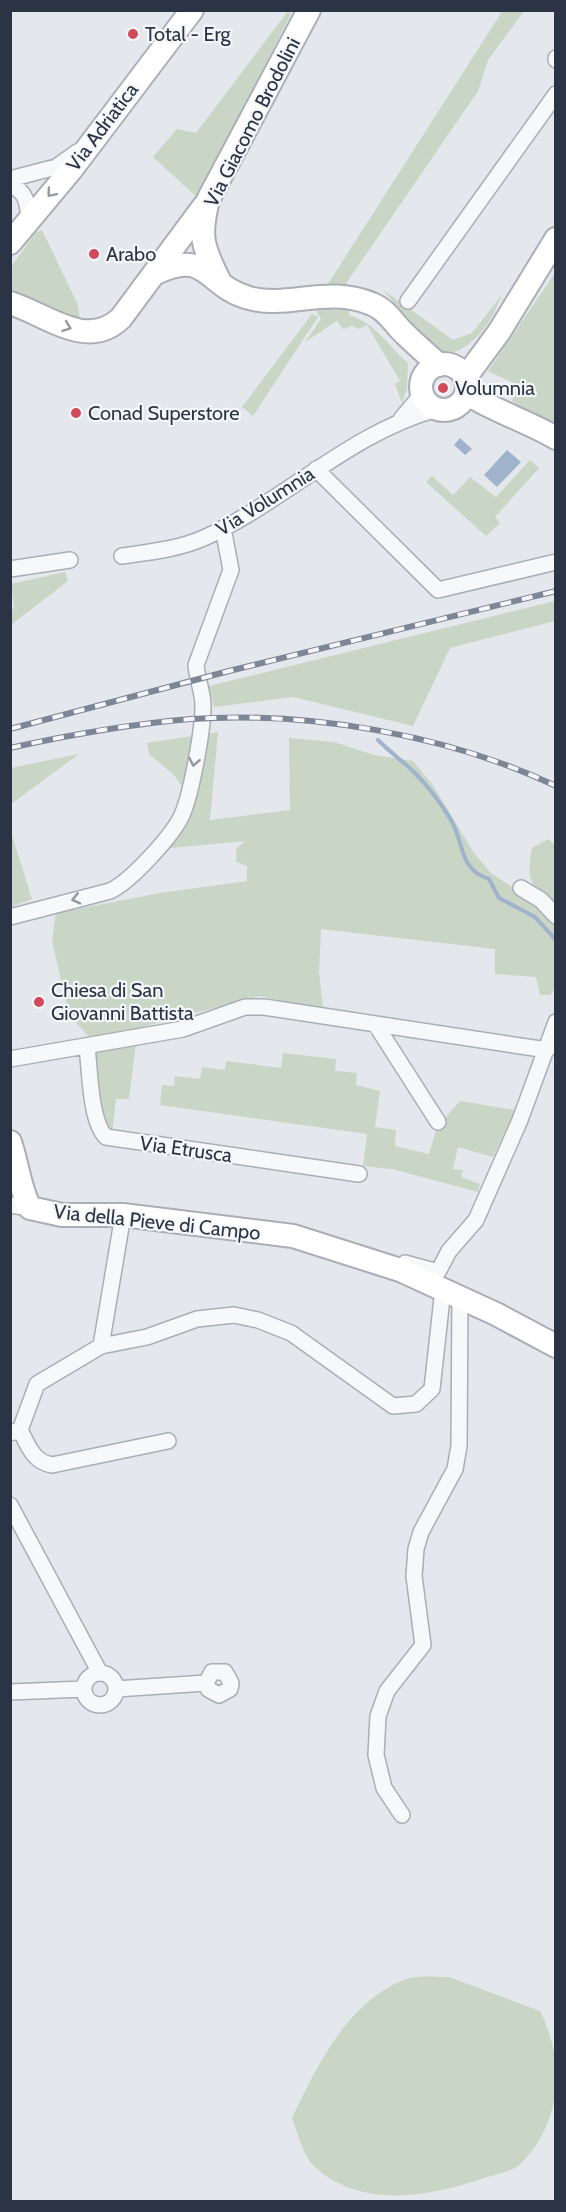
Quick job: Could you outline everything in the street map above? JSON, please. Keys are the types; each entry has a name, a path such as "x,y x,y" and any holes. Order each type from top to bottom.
{"main road":[{"name":"Via Giacomo Brodolini","path":"221,284 203,245 201,226 208,200 309,10"},
{"name":"Via Adriatica","path":"10,243 100,132 183,14"},
{"path":"12,303 77,331 95,332 116,323 156,273 208,200"},
{"path":"156,273 175,264 192,264 235,293 262,300 319,295 352,297 382,310 403,332 444,387 499,332 555,240"},
{"name":"Via Volumnia","path":"444,387 514,416 555,438"},
{"name":"Via della Pieve di Campo","path":"10,1142 14,1174 22,1192 20,1206 62,1215 123,1215 293,1236 388,1266 451,1293 555,1346"}],"street":[{"path":"408,301 555,94"},
{"path":"10,178 56,167 100,132"},
{"path":"10,186 15,187 25,197 29,220"},
{"name":"Via Volumnia","path":"122,556 176,548 224,528 316,469 399,422 444,387"},
{"name":"Via Volumnia","path":"399,422 444,387"},
{"path":"316,469 438,590 555,561"},
{"path":"10,917 110,891 124,885 180,819 188,794 203,705 196,679 196,665 231,570 224,528"},
{"path":"10,569 70,560"},
{"path":"521,888 542,900 555,916"},
{"path":"10,1059 27,1054 87,1047 183,1029 245,1007 264,1006 546,1050"},
{"name":"Via della Pieve di Campo","path":"388,1266 398,1262 434,1272 441,1269 449,1251 476,1220 520,1120 555,1022"},
{"path":"376,1025 438,1122"},
{"name":"Via Etrusca","path":"87,1047 96,1117 99,1131 106,1137 359,1174"},
{"path":"101,1346 123,1215"},
{"path":"168,1441 52,1465 42,1464 33,1456 15,1431 37,1384 101,1346 147,1336 197,1318 234,1315 258,1320 291,1333 393,1406 416,1404 432,1389 451,1293"},
{"path":"402,1815 384,1788 376,1755 378,1716 387,1692 423,1645 414,1576 416,1548 421,1532 455,1469 459,1446 451,1293"},
{"path":"10,1505 100,1673"},
{"path":"100,1673 108,1675 116,1689 114,1697 108,1703 100,1706 92,1703 86,1697 84,1689 86,1681 92,1675 100,1673"},
{"path":"116,1689 206,1683"},
{"path":"10,1692 84,1689"}],"green space":[{"path":"503,10 524,11 488,60 478,91 345,285 328,284"},
{"path":"288,11 291,14 197,197 153,157 177,129 196,133"},
{"path":"42,230 78,305 80,322 11,291 11,267 35,233"},
{"path":"555,273 555,430 512,401 517,385 488,371"},
{"path":"382,289 453,340 472,333 501,296 493,316 470,343 456,352 444,353 432,346 417,331"},
{"path":"318,309 349,310 349,315 359,319 374,329 408,363 407,389 402,403 395,384 400,381 367,325 359,329 352,326 343,329 337,321 305,342 321,319 316,311"},
{"path":"312,314 318,317 253,416 242,407"},
{"path":"530,460 539,468 495,517 500,523 486,536 426,482 432,476 453,495 470,477 496,497"},
{"path":"65,572 68,581 11,625 11,609 14,608 11,584"},
{"path":"555,601 555,621 450,648 413,726 293,697 214,707 209,686"},
{"path":"218,732 210,820 290,810 289,738 334,742 374,755 413,761 432,784 474,853 491,873 544,909 555,925 555,987 551,995 540,995 536,977 495,974 495,949 321,929 319,972 323,1009 260,996 92,1040 69,1015 52,941 56,913 160,893 247,881 247,866 236,862 236,849 245,841 162,849 190,798 174,775 149,754 147,743"},
{"path":"79,754 11,804 11,768"},
{"path":"11,832 32,899 10,907"},
{"path":"548,839 555,845 555,908 532,882 529,869 532,848"},
{"path":"136,1043 129,1099 116,1099 112,1134 100,1125 93,1052"},
{"path":"283,1053 336,1059 335,1071 357,1073 356,1085 380,1091 375,1127 396,1130 395,1146 429,1154 437,1127 460,1101 515,1110 493,1157 458,1147 453,1169 463,1170 461,1177 480,1184 478,1192 392,1169 363,1166 367,1134 160,1105 162,1085 174,1086 175,1076 200,1079 202,1067 225,1070 226,1061 281,1068"},
{"path":"449,1977 540,2011 554,2051 556,2072 551,2113 544,2132 533,2150 515,2168 463,2185 418,2194 372,2194 330,2179 309,2160 292,2118 324,2057 351,2018 386,1989 412,1978"}],"water":[{"path":"460,438 472,449 465,455 454,445"},
{"path":"507,450 521,462 497,487 484,475"}],"waterway":[{"path":"378,740 413,771 438,801 451,820 464,855 472,869 489,879 499,898 535,917 556,940"}],"railway":[{"path":"10,729 229,671 556,591"},
{"path":"10,748 168,721 236,717 283,719 378,730 424,740 514,768 556,786"}],"place":[{"name":"Total - Erg","path":"133,34"},
{"name":"Arabo","path":"94,254"},
{"name":"Volumnia","path":"443,388"},
{"name":"Conad Superstore","path":"76,413"},
{"name":"Chiesa di San Giovanni Battista","path":"39,1002"}]}
